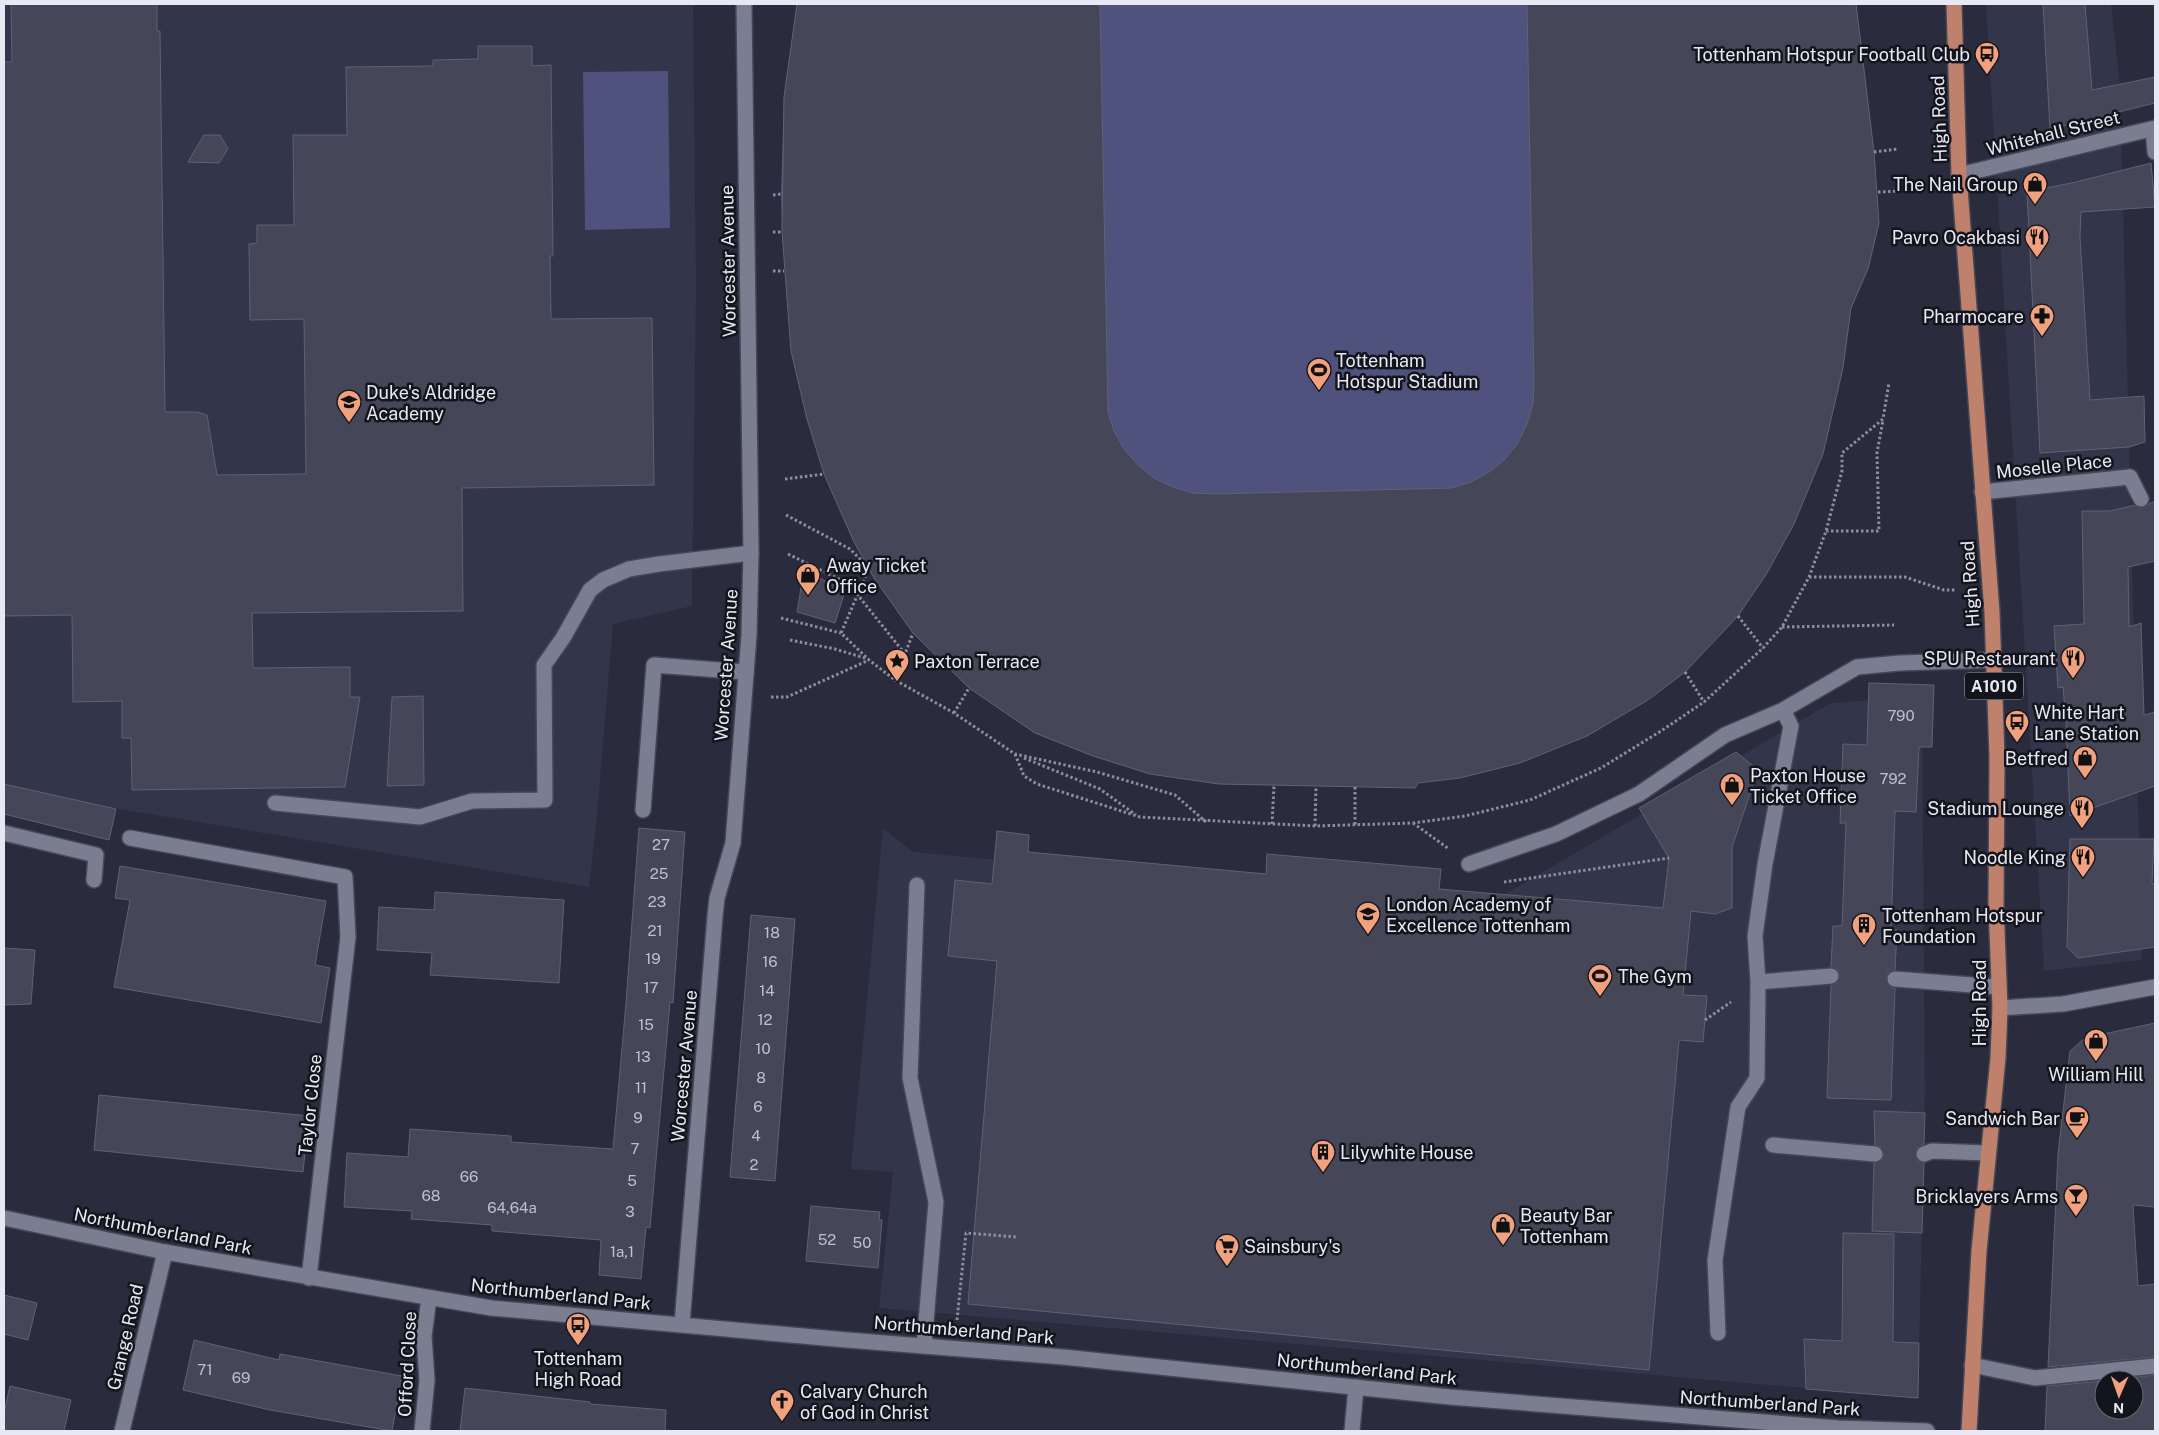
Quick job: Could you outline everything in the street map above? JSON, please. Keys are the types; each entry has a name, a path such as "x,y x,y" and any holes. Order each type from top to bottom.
{"main road":[{"name":"High Road","path":"1954,4 1959,176 1990,588 1997,757 1998,987 2000,1008 1998,1058 1988,1153 1968,1431"}],"street":[{"name":"Worcester Avenue","path":"682,1324 715,916 717,898 733,843 750,635 751,554 744,4"},
{"path":"2154,128 2155,152"},
{"name":"Whitehall Street","path":"1959,176 2154,128"},
{"name":"Moselle Place","path":"1982,492 2130,477 2140,500"},
{"path":"275,803 420,817 472,801 545,800 544,665 563,638 590,590 603,580 629,569 751,554"},
{"path":"1469,864 1556,834 1639,794 1725,735 1783,710 1857,667 1900,663 1993,660"},
{"path":"643,810 654,665 746,672"},
{"path":"1718,1333 1716,1260 1738,1107 1757,1078 1758,982 1755,936 1765,864 1791,726 1783,710"},
{"path":"4,833 96,855 94,880"},
{"name":"Taylor Close","path":"130,838 345,877 348,937 310,1278"},
{"path":"916,884 910,1078 936,1202 924,1346"},
{"path":"1758,982 1831,976"},
{"path":"1895,979 1998,987"},
{"path":"2000,1008 2072,1002 2155,987"},
{"path":"1773,1145 1875,1154"},
{"path":"1924,1154 1932,1151 1988,1153"},
{"name":"Northumberland Park","path":"4,1218 165,1252 491,1308 1063,1357 1450,1397 1838,1428 1927,1431"},
{"name":"Grange Road","path":"122,1431 165,1252"},
{"name":"Offord Close","path":"422,1431 427,1380 424,1336 429,1298"},
{"path":"1972,1364 2035,1378 2155,1366"},
{"path":"1352,1431 1356,1387"}],"path":[{"path":"1874,152 1898,149"},
{"path":"1878,192 1901,190"},
{"path":"773,195 781,194"},
{"path":"772,232 782,232"},
{"path":"773,271 784,271"},
{"path":"1826,532 1878,531 1877,452 1889,383"},
{"path":"1015,754 1024,776 1037,784 1140,818 1206,822 1355,826 1413,823 1464,816 1530,800 1600,768 1704,702 1782,627 1809,578 1826,532 1842,471 1842,453 1883,419"},
{"path":"785,479 824,474"},
{"path":"786,515 850,549 861,560 867,573 841,633"},
{"path":"788,554 848,584 905,654"},
{"path":"1809,578 1905,577 1944,590 1955,590"},
{"path":"1738,616 1762,648"},
{"path":"780,618 841,633 869,660 895,680 954,713 1015,754 1100,789 1140,818"},
{"path":"1782,627 1894,625"},
{"path":"895,680 913,633"},
{"path":"790,640 835,649 869,660"},
{"path":"771,697 787,697 869,660"},
{"path":"1685,672 1704,702"},
{"path":"954,713 969,688"},
{"path":"1015,754 1097,772 1175,795 1206,822"},
{"path":"1272,824 1274,786"},
{"path":"1315,826 1316,786"},
{"path":"1355,787 1355,826"},
{"path":"958,1320 966,1233 1017,1238"}],"shaded area":[{"name":"Duke's Aldridge Academy","path":"4,4 693,4 696,287 692,606 613,624 589,887 124,810 4,784"},
{"name":"Tottenham Hotspur Stadium","path":"797,4 1856,4 1874,152 1879,223 1868,269 1851,308 1843,368 1823,454 1794,524 1767,573 1738,616 1685,672 1460,778 1355,787 1219,784 1150,774 1093,756 1035,733 969,688 913,633 874,578 854,542 824,474 807,419 791,351 782,232 781,194 784,97"},
{"path":"1986,4 2111,4 2120,86 2142,960 2044,971"},
{"path":"668,71 670,228 585,230 583,72"},
{"path":"1922,697 1925,1090 1918,1398 879,1308 893,1172 851,1169 883,828 913,852 1485,906 1831,703"}],"building":[{"path":"11,4 157,4 157,31 160,31 165,412 197,412 207,415 217,475 306,474 304,319 250,320 249,244 257,243 257,225 294,225 293,135 347,135 346,67 433,66 433,60 478,59 478,46 532,46 532,66 551,65 553,256 550,256 551,319 652,318 654,485 462,488 463,611 252,613 253,668 350,667 350,697 360,697 345,787 132,790 131,738 122,738 122,701 73,702 72,615 4,616 4,62 12,62"},
{"name":"Tottenham Hotspur Stadium","path":"797,4 1100,4 1108,412 1114,431 1124,449 1138,465 1154,478 1173,487 1193,493 1214,494 1451,488 1471,482 1489,472 1505,459 1518,443 1527,424 1533,404 1534,383 1527,4 1856,4 1874,152 1879,223 1868,269 1851,308 1843,368 1823,454 1794,524 1767,573 1738,616 1685,672 1648,700 1587,736 1520,763 1460,778 1418,783 1415,788 1219,784 1150,774 1093,756 1035,733 969,688 913,633 874,578 854,542 824,474 807,419 791,351 782,232 784,97"},
{"path":"2043,4 2085,4 2092,90 2155,77 2155,103 2050,129"},
{"path":"204,135 220,135 228,149 219,163 188,162"},
{"path":"2151,163 2155,207 2081,212 2080,237 2090,400 2144,396 2145,442 2129,447 2040,453 2027,192"},
{"path":"2155,501 2155,561 2128,567 2129,627 2141,623 2144,715 2155,712 2155,786 2070,816 2066,722 2063,687 2058,688 2054,626 2084,624 2082,511 2110,511 2135,505 2141,508"},
{"path":"804,570 845,591 835,623 797,612"},
{"name":"Tottenham Hotspur Foundation","path":"1869,683 1934,685 1932,747 1919,747 1916,812 1895,811 1891,930 1897,930 1895,970 1888,973 1886,979 1889,986 1895,988 1891,1100 1827,1098 1831,985 1837,983 1840,976 1838,970 1831,967 1833,926 1842,926 1846,823 1840,823 1843,744 1867,745"},
{"path":"423,696 424,785 387,786 392,697"},
{"name":"Lilywhite House","path":"1736,752 1758,770 1732,847 1732,908 1715,914 1691,911 1683,995 1707,996 1703,1042 1679,1040 1649,1370 968,1304 997,961 948,956 955,880 992,884 997,831 1029,835 1028,852 1266,874 1267,854 1441,869 1439,889 1663,908 1669,858 1639,808"},
{"path":"4,784 116,809 109,840 4,814"},
{"path":"639,828 685,832 673,1003 670,1002 650,1228 646,1227 641,1279 599,1275 601,1240 492,1231 492,1225 411,1219 412,1211 344,1207 347,1153 408,1157 410,1129 511,1136 511,1142 613,1149"},
{"path":"2070,839 2154,839 2152,884 2155,883 2155,947 2078,958 2067,947"},
{"path":"120,866 326,901 315,965 330,968 321,1023 114,987 130,900 115,898"},
{"path":"435,892 564,900 559,983 430,975 432,953 377,950 379,907 434,910"},
{"path":"751,915 795,919 775,1181 730,1177"},
{"path":"4,948 35,950 31,1004 4,1005"},
{"path":"2155,1023 2155,1207 2133,1205 2138,1286 2155,1284 2155,1357 2048,1367 2058,1154 2070,1051 2085,1038"},
{"path":"99,1095 309,1116 303,1172 94,1150"},
{"path":"1874,1111 1925,1113 1924,1144 1917,1148 1915,1153 1918,1161 1924,1163 1922,1233 1872,1231 1874,1163 1882,1160 1884,1154 1881,1147 1875,1145"},
{"path":"811,1206 880,1212 879,1220 882,1220 878,1268 806,1261"},
{"path":"1843,1233 1894,1234 1893,1342 1919,1343 1918,1398 1806,1389 1804,1339 1842,1341"},
{"path":"4,1295 37,1303 28,1340 4,1334"},
{"path":"194,1340 279,1360 280,1354 402,1376 392,1431 270,1410 183,1390"},
{"path":"2155,1375 2155,1431 2045,1431 2047,1386 2094,1382 2094,1420 2144,1420 2144,1376"},
{"path":"10,1386 71,1400 64,1431 4,1431 4,1413"},
{"path":"465,1388 590,1402 590,1404 666,1410 665,1431 460,1431"}],"place":[{"name":"Tottenham Hotspur Football Club","path":"1987,75"},
{"name":"The Nail Group","path":"2035,205"},
{"name":"Pavro Ocakbasi","path":"2037,258"},
{"name":"Pharmocare","path":"2042,337"},
{"name":"Tottenham Hotspur Stadium","path":"1319,391"},
{"name":"Duke's Aldridge Academy","path":"349,423"},
{"name":"Away Ticket Office","path":"808,596"},
{"name":"SPU Restaurant","path":"2073,679"},
{"name":"Paxton Terrace","path":"897,682"},
{"name":"White Hart Lane Station","path":"2017,743"},
{"name":"Betfred","path":"2085,779"},
{"name":"Paxton House Ticket Office","path":"1732,806"},
{"name":"Stadium Lounge","path":"2082,829"},
{"name":"Noodle King","path":"2083,878"},
{"name":"London Academy of Excellence Tottenham","path":"1368,935"},
{"name":"Tottenham Hotspur Foundation","path":"1864,946"},
{"name":"The Gym","path":"1600,997"},
{"name":"William Hill","path":"2096,1062"},
{"name":"Sandwich Bar","path":"2077,1139"},
{"name":"Lilywhite House","path":"1323,1173"},
{"name":"Bricklayers Arms","path":"2076,1217"},
{"name":"Beauty Bar Tottenham","path":"1503,1246"},
{"name":"Sainsbury's","path":"1227,1267"},
{"name":"Tottenham High Road","path":"578,1346"},
{"name":"Calvary Church of God in Christ","path":"782,1422"}]}
